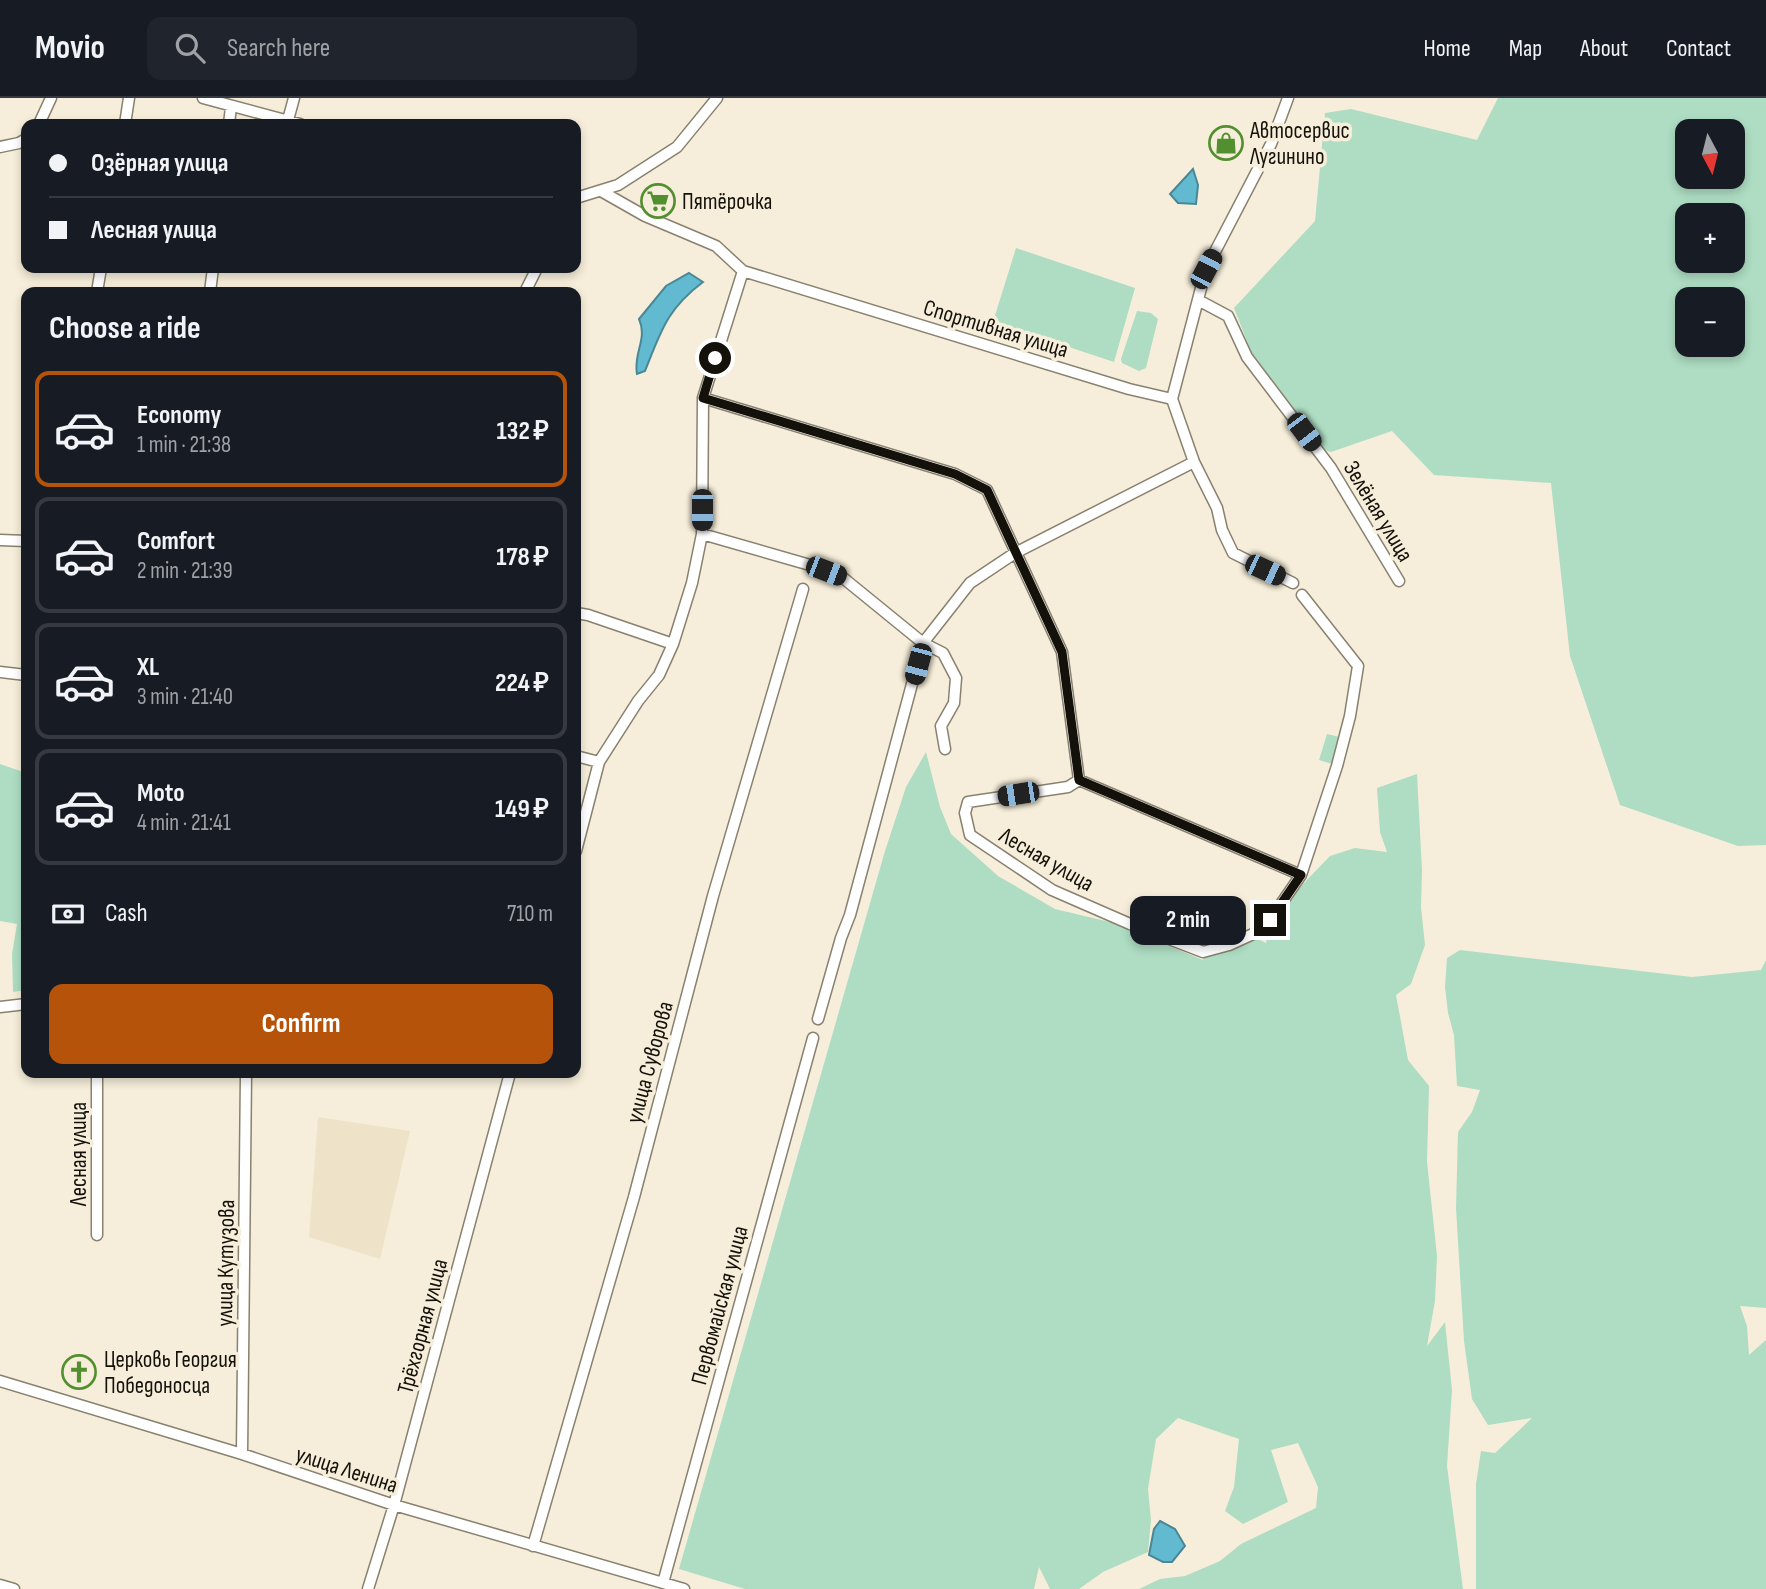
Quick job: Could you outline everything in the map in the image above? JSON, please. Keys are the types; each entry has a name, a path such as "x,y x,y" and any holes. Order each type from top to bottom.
{"street":[{"path":"40,119 51,98"},
{"path":"126,119 129,98"},
{"path":"203,98 284,119"},
{"path":"288,119 294,98"},
{"path":"581,197 618,185 677,148 717,98"},
{"path":"1287,98 1271,144 1206,269 1172,399 1194,462 1217,508 1222,530 1233,554 1293,583"},
{"path":"230,119 231,107"},
{"path":"0,147 21,142"},
{"name":"Спортивная улица","path":"601,191 645,216 716,246 743,271 1129,389 1172,399"},
{"path":"581,832 599,762 638,701 659,676 673,644 692,583 702,534 703,398 743,271"},
{"name":"Зелёная улица","path":"1198,300 1228,316 1247,357 1331,468 1399,581"},
{"path":"703,398 955,474 987,490 1062,652 1079,780 1301,875 1337,766 1350,716 1358,666 1302,595"},
{"path":"818,1018 850,915 923,643 970,583 1015,553 1194,462"},
{"path":"702,534 842,577 923,643 943,653 956,678 954,703 941,726 945,749"},
{"path":"0,540 21,541"},
{"name":"улица Суворова","path":"533,1546 634,1197 713,896 803,589"},
{"path":"581,614 673,644"},
{"path":"0,672 21,674"},
{"path":"581,757 599,762"},
{"name":"Лесная улица","path":"1079,780 1068,787 968,802 965,813 970,835 1052,890 1129,924 1203,952 1229,945 1253,934 1270,920 1301,875"},
{"path":"0,1007 21,1005"},
{"name":"Первомайская улица","path":"663,1583 813,1038"},
{"name":"Лесная улица","path":"97,1078 97,1235"},
{"name":"улица Кутузова","path":"242,1454 246,1078"},
{"name":"Трёхгорная улица","path":"368,1589 394,1505 505,1078"},
{"name":"улица Ленина","path":"0,1381 242,1454 394,1505 684,1589"},
{"path":"0,1585 14,1589"}],"shaded area":[{"path":"318,1117 410,1131 380,1259 309,1237"}],"green space":[{"path":"1498,98 1766,98 1766,845 1738,846 1620,805 1570,656 1551,483 1434,475 1392,431 1331,452 1313,447 1277,387 1252,354 1234,308 1315,221 1325,113 1351,109 1477,140"},
{"path":"1016,248 1135,288 1114,362 993,322"},
{"path":"1137,311 1151,313 1158,319 1146,368 1139,371 1122,363 1121,359"},
{"path":"1327,734 1340,737 1332,764 1319,760"},
{"path":"926,752 940,807 951,834 998,876 1055,909 1110,922 1203,960 1213,939 1247,933 1266,943 1269,924 1280,908 1330,856 1355,848 1387,852 1380,832 1377,788 1417,774 1421,907 1425,945 1411,984 1396,995 1408,1060 1429,1086 1427,1162 1437,1256 1435,1301 1427,1346 1445,1322 1452,1390 1447,1466 1463,1589 1139,1589 1160,1579 1185,1576 1220,1561 1241,1544 1316,1508 1318,1487 1298,1443 1271,1450 1288,1502 1243,1524 1225,1511 1234,1487 1239,1439 1178,1418 1156,1439 1148,1489 1151,1520 1148,1552 1103,1572 1079,1589 1050,1589 1039,1567 1034,1589 745,1589 679,1569 885,851 906,787"},
{"path":"0,764 21,771 21,991 13,992 12,954 17,924 0,921"},
{"path":"1460,950 1692,977 1761,970 1766,960 1766,1308 1740,1306 1747,1326 1749,1355 1766,1340 1766,1589 1476,1589 1476,1484 1481,1451 1495,1453 1532,1418 1488,1425 1472,1399 1464,1341 1456,1208 1458,1132 1472,1112 1480,1090 1457,1086 1454,1035 1445,987 1447,958"}],"water":[{"path":"1193,169 1198,185 1196,204 1178,203 1170,194"},
{"path":"689,273 703,282 673,311 645,371 637,374 642,333 639,319 666,286"},
{"path":"1160,1521 1175,1529 1185,1546 1172,1562 1163,1562 1149,1555 1154,1529"}],"place":[{"name":"Автосервис Лугинино","path":"1226,143"},
{"name":"Пятёрочка","path":"658,201"},
{"name":"Церковь Георгия Победоносца","path":"79,1372"}],"route":[{"path":"715,358 703,398 955,474 987,490 1062,652 1079,780 1301,875 1270,920"}]}
